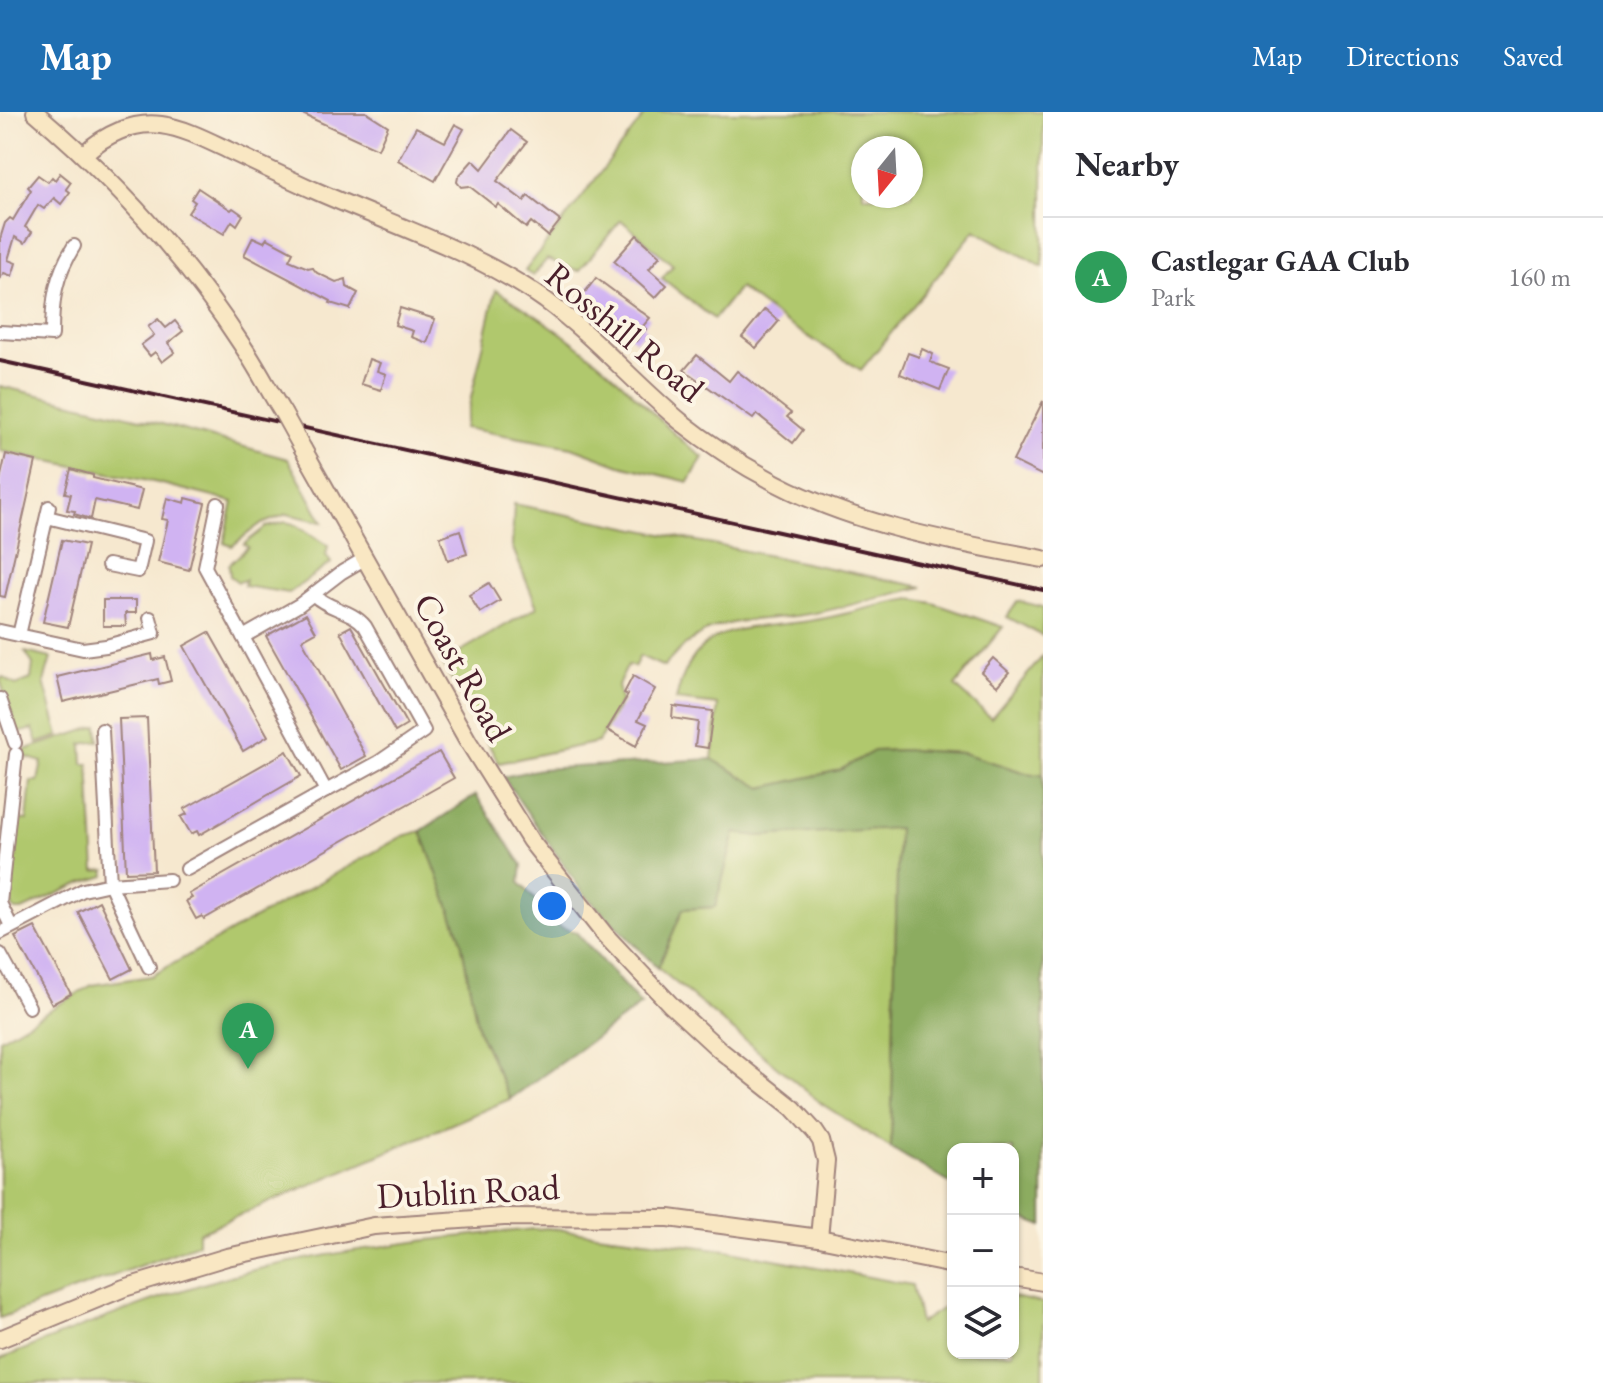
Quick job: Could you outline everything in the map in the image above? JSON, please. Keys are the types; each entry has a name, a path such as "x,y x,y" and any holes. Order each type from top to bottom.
{"main road":[{"name":"Coast Road","path":"35,112 84,154 128,198 188,270 243,346 493,784 530,840 627,959 684,1018 793,1108 815,1132 821,1141 826,1161 819,1238"},
{"name":"Rosshill Road","path":"84,154 103,139 136,125 163,125 193,134 468,255 506,275 545,300 585,332 678,419 712,446 800,496 867,519 1043,559"},
{"name":"Dublin Road","path":"0,1339 124,1288 227,1257 374,1226 504,1217 669,1218 819,1238 947,1264"},
{"path":"1019,1278 1043,1282"}],"street":[{"path":"0,332 52,335 54,290 59,273 74,246"},
{"path":"218,504 205,567 326,791"},
{"path":"19,635 48,512 145,541 138,571 108,565"},
{"path":"243,637 314,595 364,559"},
{"path":"187,869 379,762 424,731 365,626 350,613 328,606 314,595"},
{"path":"0,631 62,645 94,648 154,633 150,618"},
{"path":"0,699 15,748 0,903 5,929 83,890 110,884 169,880"},
{"path":"102,730 110,884 149,967"},
{"path":"0,954 29,1007"}],"green space":[{"path":"647,112 1043,112 1043,267 975,230 861,370 782,320 739,288 714,319 662,278 673,265 621,220 579,271 547,259 533,276 525,271"},
{"path":"496,290 592,356 703,457 689,482 620,465 572,447 464,428"},
{"path":"0,386 162,424 288,459 323,522 287,514 259,525 232,546 224,543 233,502 158,483 0,451"},
{"path":"514,504 923,587 815,613 751,620 715,628 681,649 664,667 640,656 634,667 628,665 618,685 621,701 598,742 499,763 442,662 537,607 512,546"},
{"path":"286,522 328,546 326,555 331,563 289,593 244,586 245,580 238,582 230,576 229,565 248,547 244,544 266,527"},
{"path":"912,599 1003,627 955,686 991,718 1043,656 1043,774 1033,775 963,753 874,751 840,770 762,788 712,759 718,705 676,700 684,674 695,655 724,634 822,619"},
{"path":"1018,601 1043,607 1043,636 1007,617"},
{"path":"25,652 51,658 44,682 59,736 38,743 33,729 18,733 0,680 3,677 16,685 31,679 33,664"},
{"path":"98,726 99,741 82,744 83,764 89,764 95,871 106,870 105,876 79,884 22,910 15,910 6,897 17,819 27,820 31,781 38,781 42,762 22,756 21,751"},
{"path":"874,751 963,753 1032,775 1043,774 1043,1226 1019,1217 1019,1143 947,1143 947,1181 891,1148 898,828 759,836 735,833 715,907 683,909 658,968 584,894 503,777 540,769 712,759 762,788 840,770"},
{"path":"476,795 522,865 520,883 560,927 576,932 641,1005 510,1099 478,1030 460,935 421,831"},
{"path":"898,827 891,1148 822,1104 658,968 683,909 715,907 735,833 759,836"},
{"path":"421,831 460,935 478,1030 510,1099 198,1233 198,1244 0,1318 0,1039 92,985 151,976 403,836"},
{"path":"547,1228 726,1250 912,1285 920,1323 947,1305 947,1359 1019,1359 1019,1298 1043,1303 1043,1383 0,1383 0,1359 136,1306 205,1283 344,1252"}],"building":[{"path":"298,112 366,112 388,126 378,149"},
{"path":"455,124 464,129 435,181 398,160 416,127 445,142"},
{"path":"511,130 527,142 497,181 524,201 528,196 560,221 548,236 531,222 526,228 498,204 496,207 469,186 461,187 457,182 473,160 482,169"},
{"path":"60,173 71,182 66,189 70,192 61,204 54,198 44,209 38,205 25,227 32,232 25,243 15,237 8,260 16,263 12,276 4,273 0,278 0,239 5,223 10,218 13,220 31,190 28,187 38,175 48,182 52,177 55,180"},
{"path":"198,188 243,215 237,225 232,221 224,234 188,213 195,202 191,199"},
{"path":"637,235 660,256 649,269 667,285 655,298 614,261"},
{"path":"253,237 264,242 267,238 293,252 289,260 312,267 317,273 336,282 346,279 347,287 358,293 350,309 330,303 244,255"},
{"path":"596,278 650,318 636,341 607,317 597,326 576,304"},
{"path":"400,308 435,319 427,343 411,337 413,331 395,325"},
{"path":"765,309 779,321 756,348 742,337"},
{"path":"158,319 166,328 175,321 183,331 168,343 175,352 162,362 155,352 150,356 141,345 154,335 148,327"},
{"path":"922,349 933,354 930,362 949,369 940,390 900,374 908,353 919,357"},
{"path":"697,355 729,381 737,371 791,413 787,417 803,430 793,443 757,414 753,419 684,370"},
{"path":"369,359 380,363 377,371 386,374 381,390 361,384"},
{"path":"1043,401 1043,476 1013,461"},
{"path":"6,454 36,461 5,597 0,596 0,480"},
{"path":"71,469 142,490 137,510 95,500 91,519 67,510 71,494 65,493"},
{"path":"167,498 185,503 186,498 205,503 189,570 158,562 168,520 162,519"},
{"path":"460,530 467,554 448,560 440,537"},
{"path":"62,540 87,545 68,627 43,622"},
{"path":"489,583 500,601 480,613 469,595"},
{"path":"103,600 136,600 136,613 125,613 126,626 103,626"},
{"path":"306,614 316,632 302,640 366,756 341,770 266,636"},
{"path":"351,626 407,725 395,732 340,632"},
{"path":"209,632 268,736 243,751 184,646"},
{"path":"152,654 153,660 165,657 171,681 159,684 158,679 63,702 57,677"},
{"path":"993,658 1009,672 997,686 981,672"},
{"path":"633,676 655,689 638,720 647,724 636,746 607,730 628,695 624,693"},
{"path":"673,706 713,711 708,748 695,746 698,722 672,718"},
{"path":"147,718 154,871 126,872 119,719"},
{"path":"287,751 301,776 199,835 197,831 191,834 181,817 187,814 184,809"},
{"path":"439,752 454,778 204,919 202,916 196,919 186,901 192,898 189,894"},
{"path":"99,901 132,969 113,979 78,912"},
{"path":"35,927 71,994 52,1004 15,937"}],"railway":[{"path":"0,361 1043,590"}],"place":[{"name":"Castlegar GAA Club","path":"248,1069"}]}
